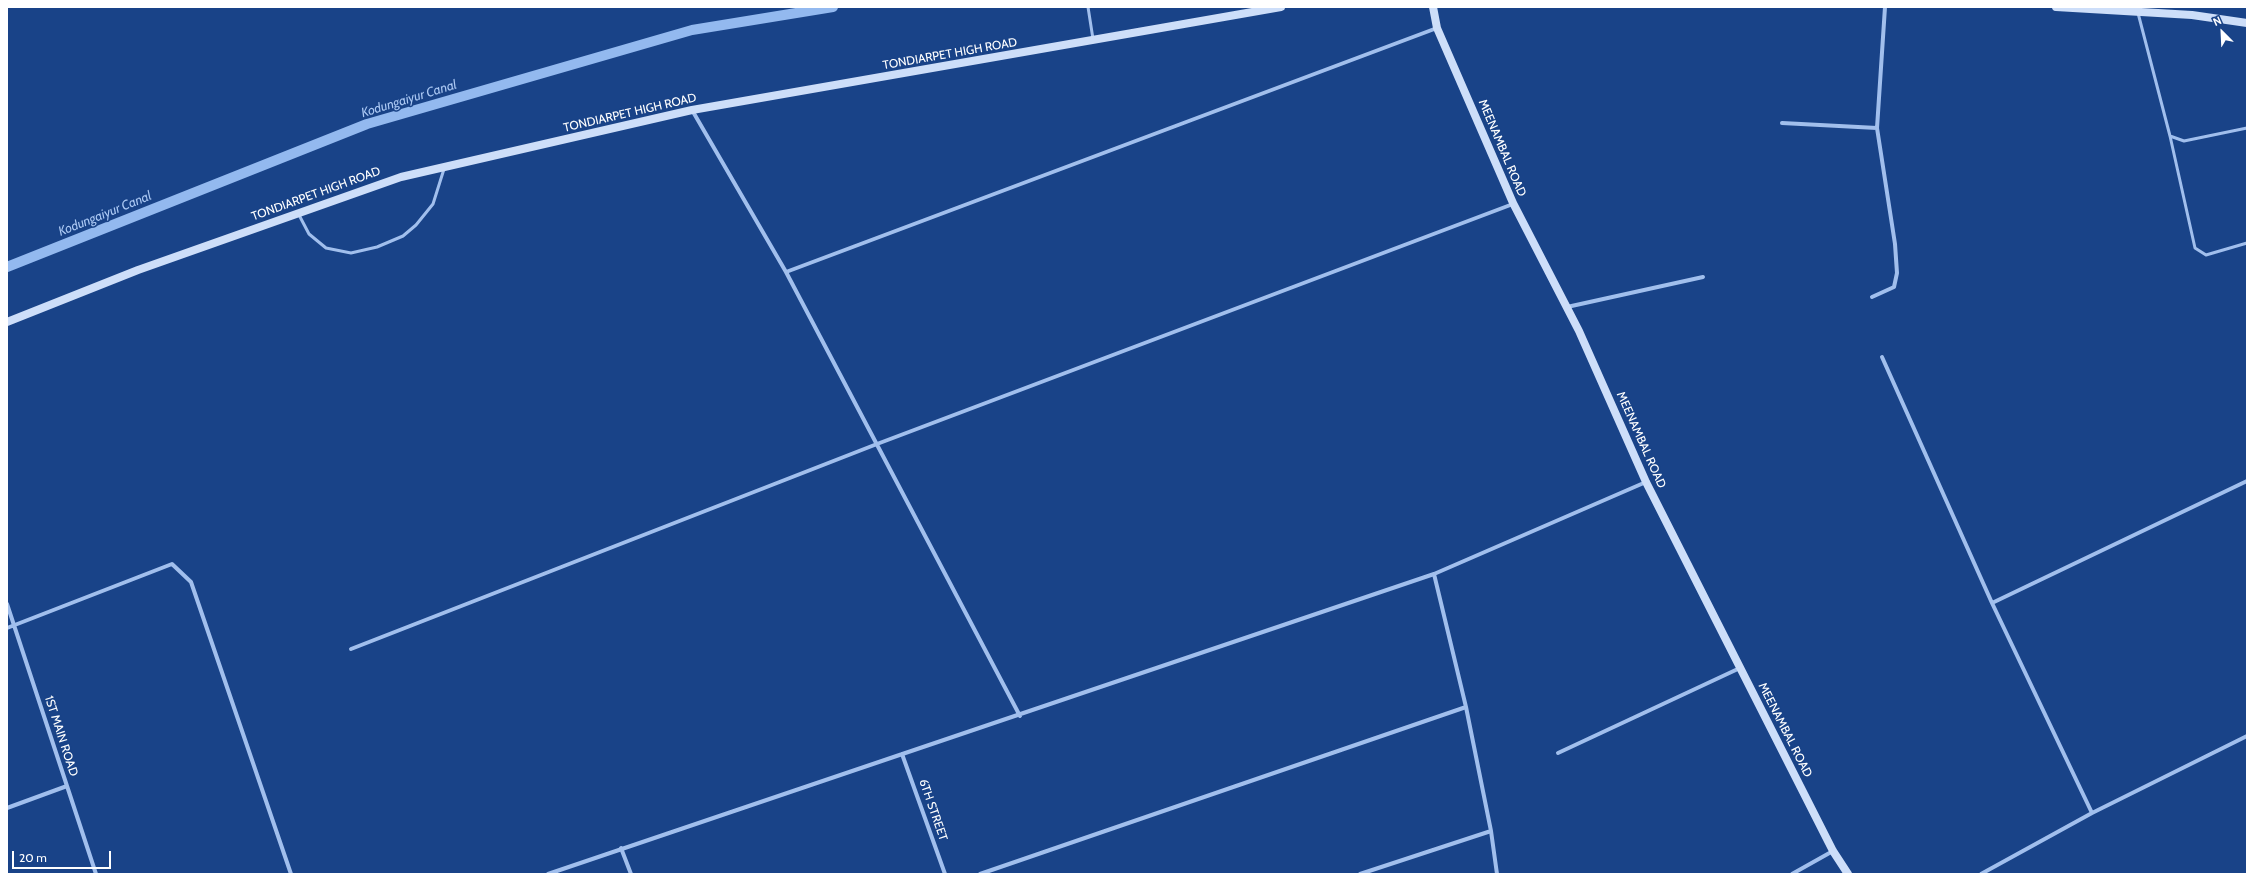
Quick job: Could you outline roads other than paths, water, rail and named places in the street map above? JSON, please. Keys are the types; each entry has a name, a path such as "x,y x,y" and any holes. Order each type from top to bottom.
{"main road":[{"name":"TONDIARPET HIGH ROAD","path":"7,322 138,270 400,177 692,110 1281,7"},
{"name":"MEENAMBAL ROAD","path":"1433,7 1438,28 1513,203 1567,307 1646,482 1833,851 1848,874"},
{"path":"2056,7 2192,15 2247,23"}],"street":[{"path":"1872,296 1894,287 1897,273 1895,244 1877,128 1885,7"},
{"path":"786,272 1438,28"},
{"path":"692,110 786,272 1020,716"},
{"path":"1782,123 1877,128"},
{"path":"351,649 877,444 1513,203"},
{"path":"1567,307 1703,277"},
{"path":"1882,357 1992,603 2092,813"},
{"path":"1992,603 2247,481"},
{"path":"548,874 621,848 1020,716 1434,574 1646,482"},
{"path":"7,628 172,564 191,582 291,874"},
{"path":"1434,574 1466,707 1491,831 1497,874"},
{"name":"1ST MAIN ROAD","path":"7,604 96,874"},
{"path":"1558,753 1740,668"},
{"path":"980,874 1466,707"},
{"path":"1981,874 2092,813 2247,736"},
{"name":"6TH STREET","path":"902,754 945,874"},
{"path":"7,808 67,786"},
{"path":"1360,874 1491,831"},
{"path":"621,848 631,874"},
{"path":"1792,874 1833,851"}],"lane":[{"path":"1088,7 1093,41"},
{"path":"2138,12 2170,136 2195,248 2206,255 2247,243"},
{"path":"2170,136 2184,141 2247,128"},
{"path":"298,213 309,234 326,248 351,253 377,247 403,236 416,225 432,204 445,167"}],"waterway":[{"name":"Kodungaiyur Canal","path":"7,267 367,124 692,30 833,7"}]}
